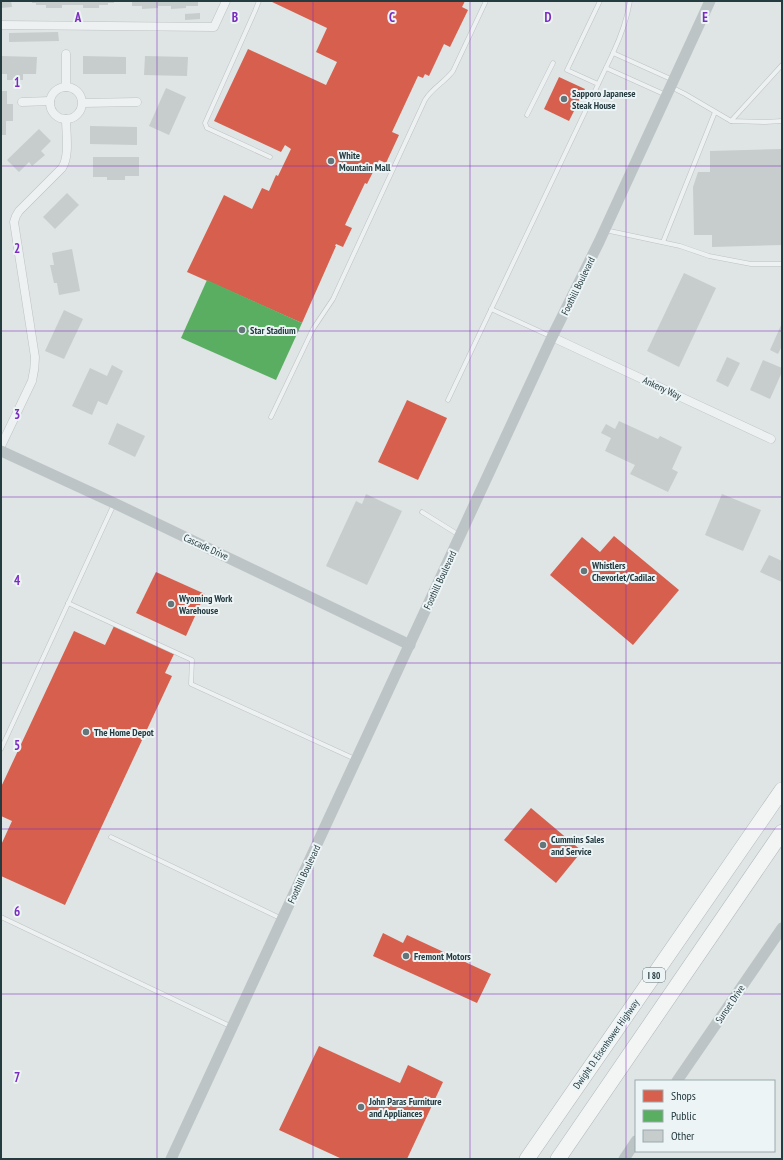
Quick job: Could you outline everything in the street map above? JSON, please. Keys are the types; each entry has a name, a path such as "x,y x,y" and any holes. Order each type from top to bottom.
{"highway":[{"name":"Dwight D. Eisenhower Highway","path":"526,1159 782,789"},
{"name":"I 80","path":"558,1159 782,832"}],"street":[{"path":"1,25 214,27 226,1"},
{"name":"Foothill Boulevard","path":"171,1159 552,337 605,230 710,1"},
{"path":"66,54 66,87"},
{"path":"62,87 66,87 77,90 83,103 77,116 70,119 63,119 56,116 52,110 50,101 52,94 55,91 62,87"},
{"path":"22,102 50,101"},
{"path":"83,103 137,102"},
{"path":"1,446 32,381 35,365 14,222 19,211 65,164 66,119"},
{"name":"Ankeny Way","path":"552,337 771,439"},
{"name":"Cascade Drive","path":"1,451 114,503 410,645"},
{"name":"Sunset Drive","path":"678,1080 782,928"},
{"path":"624,1159 635,1142"}],"lane":[{"path":"259,1 205,126 270,157"},
{"path":"271,417 313,329 336,292 425,100 432,91 453,71 486,1"},
{"path":"598,84 567,70 600,1"},
{"path":"448,400 613,53 628,14 630,1"},
{"path":"613,53 670,88"},
{"path":"528,115 553,63"},
{"path":"731,121 782,66"},
{"path":"606,68 685,94 731,121 782,121"},
{"path":"663,242 715,112"},
{"path":"605,230 680,246 709,256 751,264 782,264"},
{"path":"491,309 552,337"},
{"path":"1,749 114,503"},
{"path":"422,512 461,536"},
{"path":"68,603 192,660 192,684 357,760"},
{"path":"111,837 283,919"},
{"path":"1,917 232,1027"}],"building: Shops":[{"name":"White Mountain Mall","path":"270,1 465,1 462,7 468,10 450,47 444,44 429,76 425,74 423,78 418,76 392,132 399,135 386,163 379,160 367,184 365,183 345,225 352,228 343,247 336,244 302,323 187,272 224,195 252,209 262,188 269,191 276,175 278,176 291,149 285,145 281,152 214,121 248,49 326,85 337,62 316,52 327,28"},
{"name":"Sapporo Japanese Steak House","path":"559,77 585,89 569,121 544,109"},
{"path":"407,400 447,418 418,480 378,462"},
{"path":"614,536 679,590 633,645 550,575 582,537 600,552"},
{"name":"Wyoming Work Warehouse","path":"156,572 205,594 186,636 136,613"},
{"name":"The Home Depot","path":"114,626 174,654 165,673 172,676 65,905 1,876 1,845 12,821 1,816 1,787 74,631 105,645"},
{"name":"Cummins Sales and Service","path":"531,808 582,851 556,883 504,840"},
{"path":"383,933 403,943 407,935 491,974 477,1003 373,956"},
{"name":"John Paras Furniture and Appliances","path":"319,1046 400,1083 408,1065 443,1082 407,1159 342,1159 279,1130"}],"building: Public":[{"name":"Star Stadium","path":"207,280 302,323 276,380 181,338"}],"building: Other":[{"path":"1,1 11,1 12,7 1,8"},
{"path":"32,1 114,1 114,3 99,5 99,8 83,8 83,5 62,5 62,8 46,8 46,5 36,5 36,3 32,3"},
{"path":"132,1 198,1 198,6 186,6 186,8 171,9 171,6 158,6 158,8 142,9 142,6 132,6"},
{"path":"200,13 200,19 185,20 185,14"},
{"path":"58,32 59,41 9,42 9,33"},
{"path":"1,56 37,57 36,74 23,74 23,80 7,80 7,74 1,74"},
{"path":"83,56 126,57 126,74 83,74"},
{"path":"145,56 188,57 187,76 144,75"},
{"path":"166,88 186,97 169,135 149,126"},
{"path":"1,91 7,91 7,104 13,104 13,121 6,121 6,135 1,135"},
{"path":"90,126 137,127 137,145 90,144"},
{"path":"39,129 51,141 41,151 45,155 32,166 29,162 19,172 7,160"},
{"path":"782,149 782,245 712,247 712,235 694,235 693,187 698,172 710,172 710,151"},
{"path":"93,157 139,157 139,176 125,176 125,180 107,180 107,177 93,177"},
{"path":"67,193 79,205 55,229 43,217"},
{"path":"72,249 80,291 59,295 57,283 54,283 50,265 54,265 52,253"},
{"path":"684,273 716,288 679,367 647,351"},
{"path":"64,310 83,319 64,359 45,351"},
{"path":"782,323 782,346 778,354 770,350"},
{"path":"727,357 740,363 728,387 716,381"},
{"path":"763,360 782,368 782,372 770,399 750,390"},
{"path":"112,365 123,371 107,405 98,401 92,415 72,406 90,368 107,376"},
{"path":"619,421 658,439 660,436 682,447 672,469 678,472 668,492 630,474 635,465 605,451 611,438 601,433 606,424 615,429"},
{"path":"117,423 145,436 135,457 108,444"},
{"path":"366,494 402,511 367,585 326,566 356,501 362,504"},
{"path":"722,494 761,510 743,551 705,535"},
{"path":"769,555 782,561 782,582 760,572"}],"place":[{"name":"Sapporo Japanese Steak House","path":"564,99"},
{"name":"White Mountain Mall","path":"331,161"},
{"name":"Star Stadium","path":"242,330"},
{"name":"Whistlers Chevorlet/Cadilac","path":"584,571"},
{"name":"Wyoming Work Warehouse","path":"171,604"},
{"name":"The Home Depot","path":"86,732"},
{"name":"Cummins Sales and Service","path":"543,845"},
{"name":"Fremont Motors","path":"406,956"},
{"name":"John Paras Furniture and Appliances","path":"361,1107"}]}
